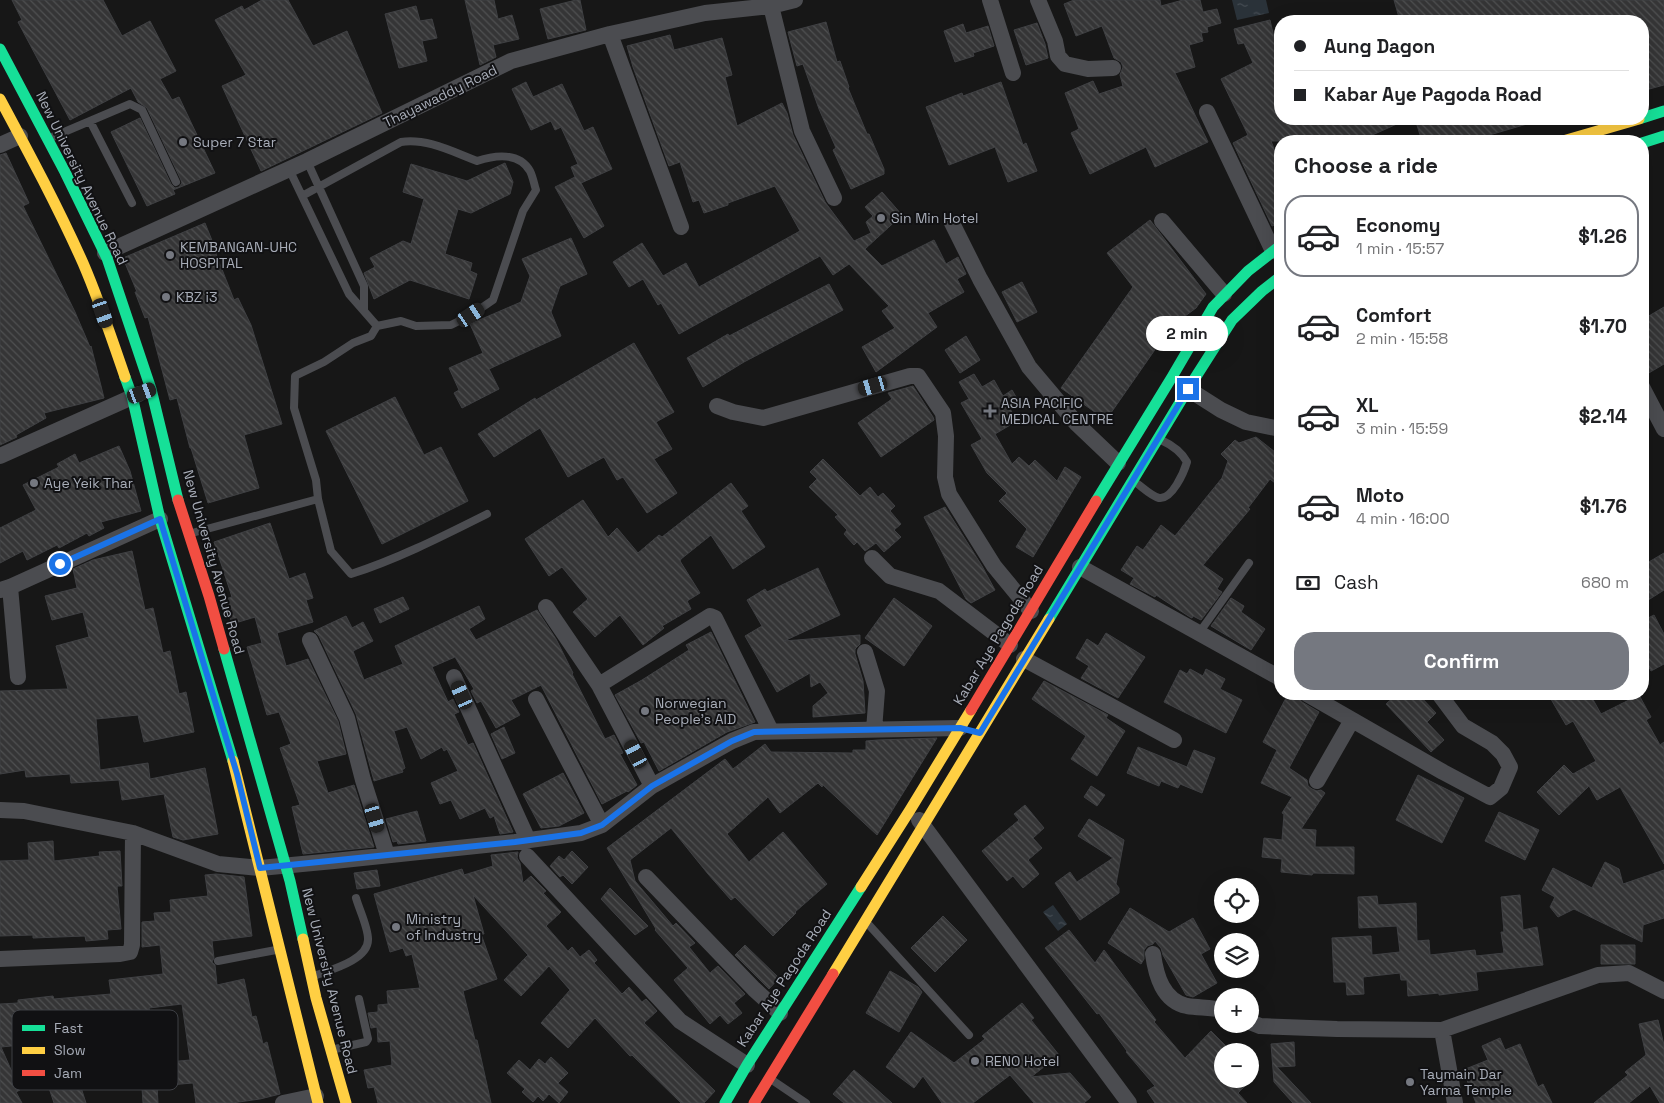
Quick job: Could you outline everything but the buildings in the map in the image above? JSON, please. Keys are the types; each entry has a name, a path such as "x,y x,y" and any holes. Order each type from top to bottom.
{"main road":[{"name":"New University Avenue Road","path":"0,49 20,136 94,258 103,313 132,396 160,519 237,774 280,949 327,1095 346,1103"},
{"name":"New University Avenue Road","path":"12,101 48,139 94,258 151,389 177,498 211,605 290,881 331,1050 327,1095"},
{"path":"1649,116 1664,111"},
{"path":"1584,135 1618,125"},
{"path":"1649,141 1664,136"},
{"name":"Kabar Aye Pagoda Road","path":"725,1103 747,1065 910,810 1118,463 1172,377 1212,307 1248,271 1274,251"},
{"path":"754,1103 866,922 1188,389 1232,320 1274,282"},
{"path":"960,728 980,733"}],"street":[{"name":"Thayawaddy Road","path":"94,258 307,161 511,61 610,34 705,14 772,6 795,0"},
{"path":"990,0 1012,73"},
{"path":"1038,0 1055,42 1058,56 1066,64 1088,69 1113,68"},
{"path":"772,6 802,131 834,198"},
{"path":"610,34 681,227"},
{"path":"1207,112 1274,243"},
{"path":"0,145 20,136"},
{"path":"1162,221 1224,294"},
{"path":"952,223 980,279 1029,367 1077,424 1118,463"},
{"path":"717,406 733,412 763,418 910,376 918,376 943,413 946,436 945,478 949,494 994,566 1030,611"},
{"path":"0,456 151,389"},
{"path":"1188,389 1221,410 1246,422 1274,428"},
{"path":"1649,400 1664,429"},
{"path":"18,676 5,588 160,519"},
{"path":"872,558 890,576 939,591 1010,645"},
{"path":"1080,567 1274,675"},
{"path":"546,607 599,685 652,786"},
{"path":"599,685 710,616 715,618 771,731"},
{"path":"310,640 347,718 387,855"},
{"path":"865,652 877,691 874,730"},
{"path":"1024,659 1174,740"},
{"path":"454,676 528,848 680,1021 747,1065"},
{"path":"536,700 602,825"},
{"path":"1317,700 1443,772 1490,796 1501,788 1510,767 1503,754 1492,743 1464,726 1444,700"},
{"path":"1317,781 1352,720"},
{"path":"0,810 24,811 133,833 218,864 260,868 387,855 528,848 602,825 652,786 732,741 754,732 960,728"},
{"path":"910,810 924,825 1129,1103"},
{"path":"0,960 130,952 132,945 133,833"},
{"path":"646,877 754,989 780,1013"},
{"path":"1153,954 1156,973 1166,993 1174,1001 1186,1006 1214,1009"},
{"path":"1259,1026 1337,1029 1442,1030 1598,975 1629,974 1664,991"},
{"path":"1442,1030 1455,1103"},
{"path":"283,1103 327,1095"}],"lane":[{"path":"48,139 130,104 142,110 176,182"},
{"path":"90,121 132,203"},
{"path":"302,196 401,142 412,140 430,144 477,161 490,156 507,156 522,161 530,172 536,190 523,211 493,300 471,315 451,325 416,326 401,321 377,326 370,336 353,343 324,362 295,376 294,408 316,480 318,499 332,552 351,574 377,565 441,537 487,514"},
{"path":"307,161 364,286 364,310"},
{"path":"289,169 349,294 377,326"},
{"path":"1133,481 1158,498 1166,497 1173,491 1184,473 1187,462 1182,454 1170,444 1158,438"},
{"path":"189,534 318,499"},
{"path":"1199,633 1249,563"},
{"path":"312,976 344,964 360,955 367,947 368,937 356,898"},
{"path":"866,922 969,1035"},
{"path":"218,961 280,949"},
{"path":"331,1050 366,1042 368,1039 359,999"},
{"path":"769,1078 806,1103"}],"water":[{"path":"1232,0 1266,0 1269,13 1237,20"},
{"path":"1053,905 1067,924 1058,931 1043,912"}],"traffic: fast":[{"path":"0,49 65,172 107,258 151,389 178,500"},
{"path":"1649,116 1664,111"},
{"path":"1649,141 1664,136"},
{"path":"1096,501 1213,307 1248,271 1274,251"},
{"path":"1049,619 1188,389 1232,320 1274,282"},
{"path":"125,377 132,396 160,519 233,761"},
{"path":"224,649 290,881 303,939"},
{"path":"725,1103 747,1065 861,887"}],"traffic: slow":[{"path":"0,99 83,263 125,377"},
{"path":"1584,135 1618,125"},
{"path":"833,974 1049,619"},
{"path":"861,887 971,710"},
{"path":"233,761 318,1103"},
{"path":"303,939 316,998 346,1103"}],"traffic: jam":[{"path":"178,500 224,649"},
{"path":"971,710 1096,501"},
{"path":"754,1103 833,974"}],"place":[{"name":"Super 7 Star","path":"183,142"},
{"name":"Sin Min Hotel","path":"881,218"},
{"name":"KEMBANGAN-UHC HOSPITAL","path":"170,255"},
{"name":"KBZ i3","path":"166,297"},
{"name":"ASIA PACIFIC MEDICAL CENTRE","path":"990,411"},
{"name":"Aye Yeik Thar","path":"34,483"},
{"name":"Norwegian People's AID","path":"645,711"},
{"name":"Ministry of Industry","path":"396,927"},
{"name":"RENO Hotel","path":"975,1061"},
{"name":"Taymain Dar Yarma Temple","path":"1410,1082"}],"route":[{"path":"60,564 160,519 237,774 260,868 334,862 581,833 602,825 652,786 732,741 754,732 960,728 980,733 1188,389"}]}
